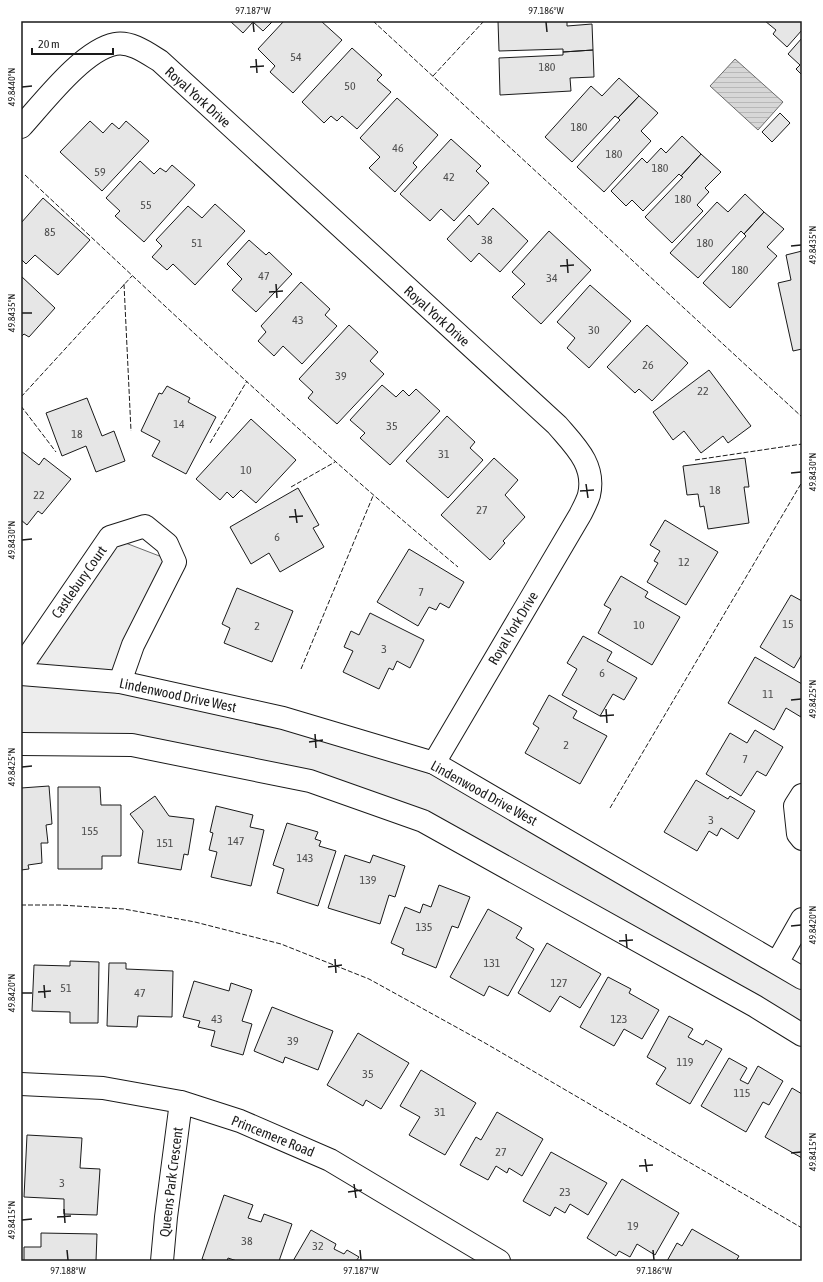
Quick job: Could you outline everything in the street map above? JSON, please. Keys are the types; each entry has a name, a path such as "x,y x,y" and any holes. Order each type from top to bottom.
{"street":[{"name":"Royal York Drive","path":"21,126 78,66 95,51 116,44 140,48 165,66 557,425 584,456 590,475 589,496 580,515 434,763"},
{"name":"Castlebury Court","path":"21,667 110,537 145,526 167,544 175,562 133,645 120,682"},
{"name":"Lindenwood Drive West","path":"21,674 120,682 283,718 434,763 802,978"},
{"path":"21,744 132,745 310,781 408,815 423,821 755,1006 802,1035"},
{"path":"802,794 795,806 798,834 802,839"},
{"path":"777,963 802,919"},
{"name":"Princemere Road","path":"21,1084 103,1088 181,1102 240,1121 330,1160 499,1261"},
{"name":"Queens Park Crescent","path":"162,1261 166,1217 181,1102"}],"shaded area":[{"path":"735,59 783,102 758,130 710,86"},
{"path":"110,537 175,562 120,682 434,763 802,978 802,1035 423,821 132,745 21,744 21,667"}],"building":[{"path":"230,21 273,21 263,31 253,22 243,33"},
{"path":"284,21 321,21 342,40 293,93 270,72 275,66 258,49"},
{"path":"498,21 567,21 567,26 592,24 593,50 563,52 563,49 499,51"},
{"path":"765,21 802,21 802,30 787,47 773,34 776,30"},
{"path":"802,38 802,75 796,69 800,65 788,54"},
{"path":"352,48 382,75 377,80 391,92 357,129 342,116 337,121 331,116 324,123 302,102"},
{"path":"593,50 594,77 570,78 571,91 500,95 499,58 563,55 563,52"},
{"path":"619,78 639,96 618,118 615,116 572,162 545,137 591,86 602,96"},
{"path":"639,96 658,113 641,131 651,141 604,192 577,167 620,120 618,118"},
{"path":"397,98 438,135 413,163 417,167 395,192 369,168 380,157 360,138"},
{"path":"780,113 790,123 772,142 762,132"},
{"path":"90,121 103,133 112,123 119,129 126,121 149,141 102,191 60,152"},
{"path":"682,136 701,154 681,176 679,174 643,211 632,200 626,206 611,191 642,158 647,163 661,148 666,153"},
{"path":"451,139 481,166 476,171 489,183 454,221 441,209 430,221 400,194"},
{"path":"701,154 721,172 705,188 709,192 697,205 703,211 672,243 645,217 683,177 681,176"},
{"path":"140,161 154,174 160,168 166,172 172,165 195,185 144,242 115,216 120,211 106,198"},
{"path":"745,194 764,212 744,234 741,231 698,278 670,253 717,202 728,212"},
{"path":"43,198 90,240 58,275 35,255 26,264 21,259 21,223"},
{"path":"215,204 245,231 195,285 173,264 167,270 152,257 162,246 156,240 188,206 202,218"},
{"path":"493,208 528,241 500,272 479,253 471,262 447,239 469,215 478,225"},
{"path":"764,212 784,229 767,247 777,256 730,308 703,283 746,236 744,234"},
{"path":"549,231 591,270 541,324 512,297 525,284 512,272"},
{"path":"249,240 266,255 269,252 292,274 256,312 232,290 242,279 227,264"},
{"path":"802,251 802,349 793,351 778,283 791,280 786,255"},
{"path":"21,276 55,308 29,337 24,334 21,337"},
{"path":"301,282 330,309 325,315 337,326 302,364 283,346 274,356 258,341 266,332 261,326"},
{"path":"590,285 631,321 589,368 567,348 575,338 557,322"},
{"path":"349,325 378,352 370,361 384,374 337,424 308,398 313,392 299,379"},
{"path":"647,325 688,363 652,401 639,389 635,393 607,367"},
{"path":"709,370 751,426 728,443 723,436 701,453 684,431 673,440 653,412"},
{"path":"382,385 396,397 403,390 409,396 416,389 440,411 390,465 360,438 365,433 350,420"},
{"path":"167,386 190,398 188,402 216,417 186,474 152,456 160,441 141,431 159,393 162,394"},
{"path":"87,398 102,436 114,431 125,461 96,472 86,446 62,456 46,413"},
{"path":"447,416 475,442 470,448 483,460 448,498 406,461"},
{"path":"251,419 296,460 256,503 241,490 233,498 227,492 220,500 196,479"},
{"path":"21,451 39,465 44,458 71,479 42,514 38,511 27,525 21,520"},
{"path":"494,458 518,480 505,495 525,517 503,541 505,543 490,560 441,515"},
{"path":"745,458 749,487 744,487 749,523 708,529 704,506 700,507 698,494 687,495 683,466"},
{"path":"298,488 319,525 313,528 324,547 280,572 269,553 251,564 230,527"},
{"path":"665,520 718,552 686,605 647,582 658,563 654,561 660,551 650,545"},
{"path":"409,549 464,582 449,608 440,603 436,610 429,607 418,626 377,602"},
{"path":"621,576 648,592 645,597 680,617 652,665 598,633 611,609 604,605"},
{"path":"237,588 293,611 272,662 224,643 230,628 222,624"},
{"path":"791,595 802,601 802,654 794,668 760,647"},
{"path":"370,613 424,640 410,668 397,661 393,670 389,668 379,689 343,672 353,651 344,647 351,631 359,635"},
{"path":"583,636 612,652 607,661 637,678 624,700 613,694 600,716 562,695 577,669 567,663"},
{"path":"755,657 802,684 801,717 786,708 774,730 728,703"},
{"path":"549,695 577,711 573,718 607,736 580,784 525,753 539,728 533,724"},
{"path":"755,730 783,747 766,776 757,771 741,796 706,774 730,733 747,743"},
{"path":"696,780 728,799 730,796 755,811 738,839 721,828 717,836 709,831 697,851 664,832"},
{"path":"49,786 52,824 46,825 48,843 41,843 42,863 28,865 29,869 21,870 21,788"},
{"path":"58,787 100,787 101,805 121,805 121,856 102,856 102,869 58,869"},
{"path":"155,796 169,816 194,819 188,855 184,854 181,870 138,863 143,831 130,814"},
{"path":"216,806 253,815 250,827 264,830 251,886 211,877 217,852 209,850 213,833 210,832"},
{"path":"287,823 318,832 315,839 321,841 319,846 336,851 318,906 277,893 284,869 273,865"},
{"path":"345,855 370,863 373,855 405,866 395,897 389,895 380,924 328,908"},
{"path":"439,885 470,897 458,928 452,926 436,968 402,954 404,949 391,943 405,907 420,913 423,904 431,907"},
{"path":"488,909 522,928 516,938 534,949 508,996 489,986 484,996 450,977"},
{"path":"547,943 601,974 580,1008 560,996 550,1012 518,993"},
{"path":"70,961 99,962 98,1023 70,1023 70,1012 32,1011 34,965 70,966"},
{"path":"109,963 126,963 126,969 173,971 172,1017 138,1016 137,1027 107,1026"},
{"path":"608,977 631,989 629,993 659,1010 642,1039 624,1029 614,1046 580,1027"},
{"path":"194,981 229,991 231,983 252,990 242,1021 252,1024 243,1055 211,1046 215,1031 198,1027 200,1021 183,1017"},
{"path":"272,1007 333,1031 318,1070 285,1057 283,1063 254,1051"},
{"path":"669,1016 693,1029 688,1037 703,1045 706,1040 722,1049 690,1104 656,1084 666,1068 647,1057"},
{"path":"358,1033 409,1063 381,1109 366,1100 363,1106 327,1085"},
{"path":"729,1058 747,1068 740,1080 748,1084 758,1066 783,1081 769,1105 763,1102 746,1132 701,1106"},
{"path":"421,1070 476,1103 445,1155 409,1135 420,1117 400,1106"},
{"path":"792,1088 802,1094 802,1158 765,1137"},
{"path":"497,1112 543,1139 522,1176 509,1168 507,1173 496,1166 488,1180 460,1165 476,1137 481,1140"},
{"path":"27,1135 82,1138 80,1168 100,1169 97,1215 64,1214 64,1199 24,1197"},
{"path":"551,1152 607,1183 588,1215 570,1204 565,1213 555,1207 550,1216 523,1201"},
{"path":"622,1179 679,1213 655,1255 637,1244 630,1257 619,1251 616,1256 587,1238"},
{"path":"224,1195 253,1205 248,1218 261,1222 264,1214 292,1224 279,1261 237,1261 228,1258 227,1261 208,1261 202,1259"},
{"path":"692,1229 739,1256 736,1261 667,1261 677,1243 682,1246"},
{"path":"311,1230 336,1244 334,1249 344,1254 347,1250 359,1257 356,1261 293,1261"},
{"path":"41,1233 97,1234 96,1261 24,1261 24,1247 41,1247"}],"fence":[{"path":"373,21 802,417"},
{"path":"433,76 484,21"},
{"path":"25,175 293,424 458,567"},
{"path":"21,397 132,276"},
{"path":"124,284 131,431"},
{"path":"210,443 247,381"},
{"path":"21,406 56,452"},
{"path":"695,460 802,444"},
{"path":"291,487 335,462"},
{"path":"610,808 802,482"},
{"path":"301,669 373,496"},
{"path":"21,905 60,905 124,909 195,922 281,944 369,979 485,1043 802,1228"}]}
